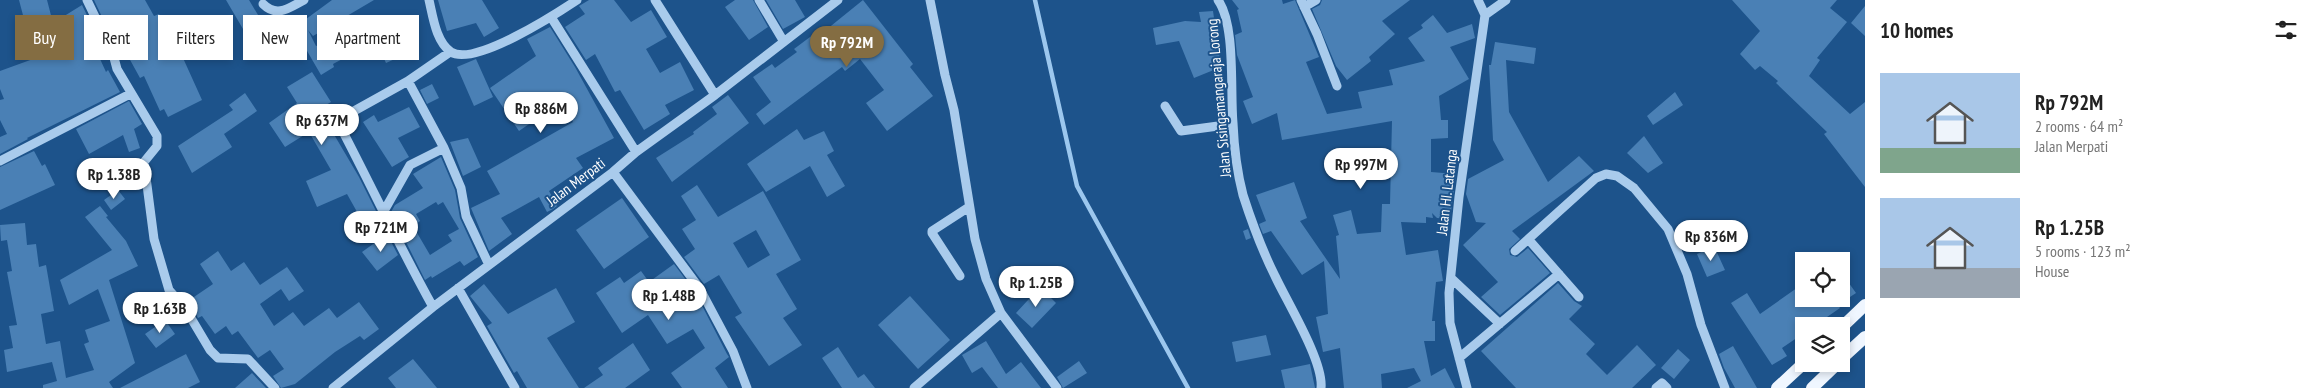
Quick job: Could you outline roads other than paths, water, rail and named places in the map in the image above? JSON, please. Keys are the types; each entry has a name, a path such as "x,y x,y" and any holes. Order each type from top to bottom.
{"main road":[{"path":"1850,319 1865,305"},
{"path":"1850,351 1865,337"},
{"path":"1777,388 1795,371"},
{"path":"1812,388 1829,372"}],"street":[{"path":"87,0 130,94 157,136 157,146 144,162 154,239 169,290 185,308 210,350 218,358 248,359 275,388"},
{"path":"263,4 271,10 281,12 304,0"},
{"path":"429,0 435,25 442,41 450,52 464,56 490,49 551,17 577,0"},
{"path":"655,0 715,95"},
{"path":"760,0 784,42"},
{"name":"Jalan Merpati","path":"333,388 433,307 838,0"},
{"path":"930,0 956,118 968,207 986,279 1001,313 1057,388"},
{"name":"Jalan Sisingamangaraja Lorong","path":"1218,0 1224,8 1228,32 1233,124 1239,175 1256,233 1316,360 1321,381 1320,388"},
{"path":"1316,0 1302,4 1317,34 1337,86"},
{"path":"1478,0 1485,15 1506,0"},
{"name":"Jalan HI. Latanga","path":"1467,388 1458,358 1449,314 1460,187 1485,15"},
{"path":"551,17 636,152"},
{"path":"433,307 405,257 384,211 341,128 341,122 345,116 408,81 450,52"},
{"path":"408,81 444,148 461,188 466,216 489,265"},
{"path":"0,161 130,94"},
{"path":"1165,106 1181,131 1233,124"},
{"path":"384,211 410,165 444,148"},
{"path":"613,172 700,289 733,351 747,388"},
{"path":"1515,251 1596,178 1606,174 1617,176 1634,188 1668,229 1687,274 1701,325 1725,388"},
{"path":"960,276 932,234 932,231 968,207"},
{"path":"1529,240 1578,297"},
{"path":"1458,358 1559,274"},
{"path":"1451,278 1500,324"},
{"path":"458,288 515,388"},
{"path":"914,388 1001,313"},
{"path":"1656,388 1662,383 1667,388"}],"waterway":[{"path":"1035,0 1077,186 1188,388"}]}
